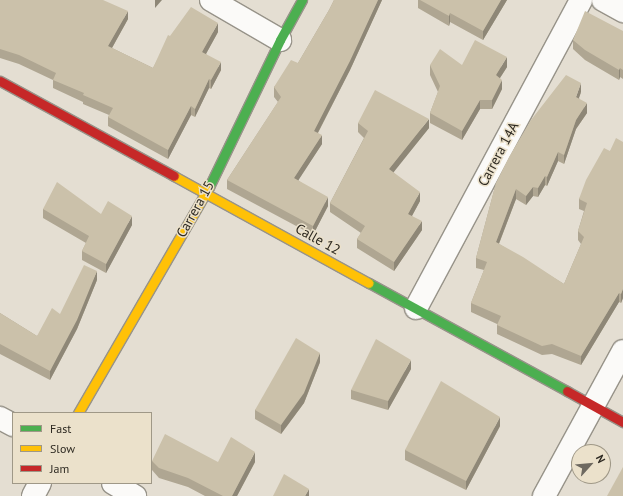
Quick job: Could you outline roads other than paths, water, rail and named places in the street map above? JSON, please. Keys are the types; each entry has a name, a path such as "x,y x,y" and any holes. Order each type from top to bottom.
{"street":[{"path":"211,0 280,40"},
{"name":"Carrera 15","path":"79,412 205,194 280,40 302,0"},
{"name":"Carrera 14A","path":"416,308 582,0"},
{"path":"603,0 623,11"},
{"name":"Calle 12","path":"0,81 623,422"},
{"path":"544,496 623,351"},
{"path":"0,418 12,424"},
{"path":"33,496 39,484"},
{"path":"115,484 135,496"}]}
